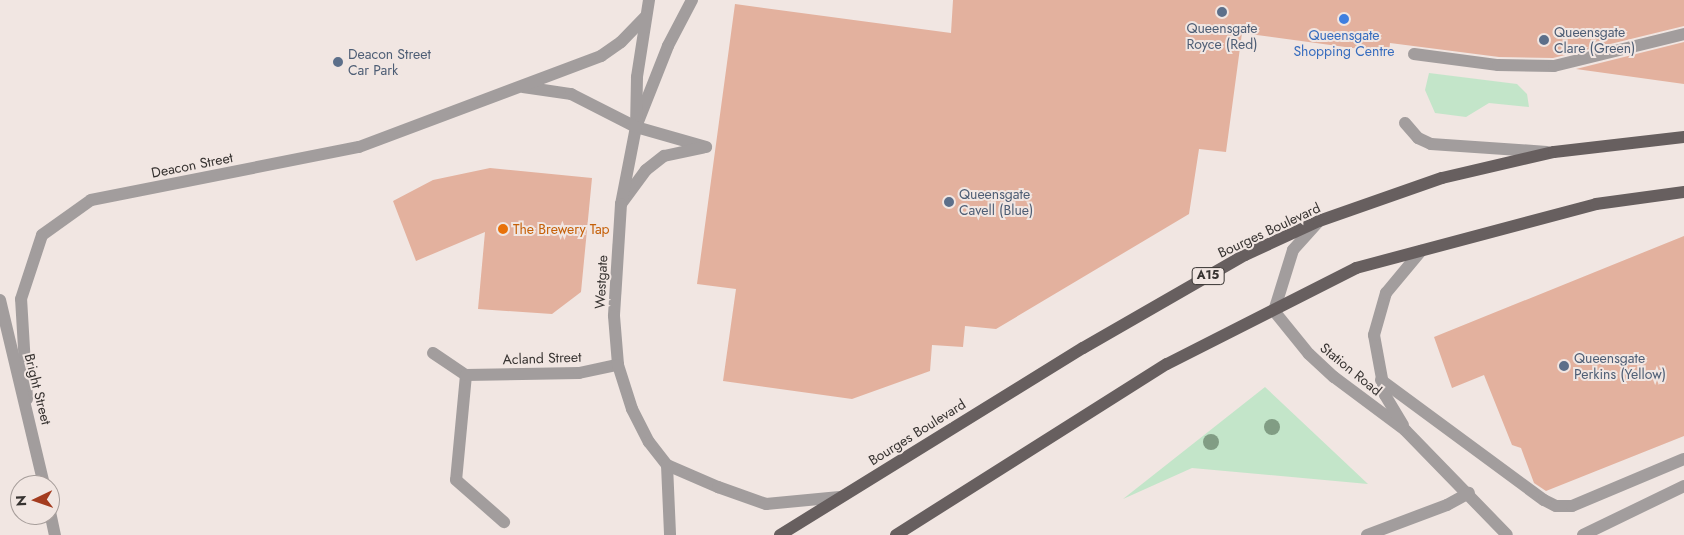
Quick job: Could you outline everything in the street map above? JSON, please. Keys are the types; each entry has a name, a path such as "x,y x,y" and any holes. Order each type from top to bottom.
{"main road":[{"name":"Bourges Boulevard","path":"780,535 1057,364 1245,255 1319,221 1442,178 1554,152 1684,137"},
{"path":"896,535 1159,369 1356,268 1596,204 1684,192"}],"street":[{"name":"Westgate","path":"649,0 637,77 636,127 621,204 614,316 618,365 632,409 649,442 667,465"},
{"path":"636,127 668,46 692,0"},
{"name":"Deacon Street","path":"28,408 21,299 42,235 91,200 358,147 602,56 621,42 646,16"},
{"path":"1414,54 1498,65 1554,66 1684,34"},
{"name":"Deacon Street","path":"523,87 572,94 636,127 706,147 664,156 646,170 621,204"},
{"path":"1405,123 1418,138 1431,144 1554,152"},
{"path":"1274,311 1293,250 1319,221"},
{"name":"Station Road","path":"1406,430 1385,395 1374,335 1378,313 1386,293 1421,251"},
{"name":"Bright Street","path":"0,300 28,408 42,475"},
{"name":"Station Road","path":"1274,311 1309,354 1334,377 1406,430 1469,493 1507,535"},
{"path":"433,353 466,375 456,480 504,522"},
{"name":"Acland Street","path":"466,375 579,373 618,365"},
{"path":"1381,380 1544,500 1556,506 1572,506 1684,459"},
{"path":"670,535 667,465 766,504 840,497"},
{"path":"1583,535 1684,486"},
{"path":"1374,534 1447,505 1469,493"}],"green space":[{"path":"1429,73 1517,84 1527,94 1529,107 1489,103 1466,117 1435,113 1425,90"},
{"path":"1265,387 1368,484 1192,468 1123,499"}],"building":[{"name":"Queensgate Cavell (Blue)","path":"953,0 1684,0 1684,26 1553,58 1499,57 1390,43 1389,53 1242,33 1226,152 1199,149 1189,214 996,329 965,326 963,347 932,345 930,371 852,399 723,381 736,289 697,284 735,4 951,33"},
{"path":"1684,42 1684,84 1576,69"},
{"path":"490,168 592,178 581,292 552,314 478,309 485,232 416,261 393,201 433,180"},
{"name":"Queensgate Perkins (Yellow)","path":"1684,236 1684,436 1546,491 1534,483 1521,448 1512,445 1484,375 1452,388 1434,337"}],"place":[{"name":"Queensgate Royce (Red)","path":"1222,12"},
{"name":"Queensgate Shopping Centre","path":"1344,19"},
{"name":"Queensgate Clare (Green)","path":"1544,40"},
{"name":"Deacon Street Car Park","path":"338,62"},
{"name":"Queensgate Cavell (Blue)","path":"949,202"},
{"name":"The Brewery Tap","path":"503,229"},
{"name":"Queensgate Perkins (Yellow)","path":"1564,366"}]}
